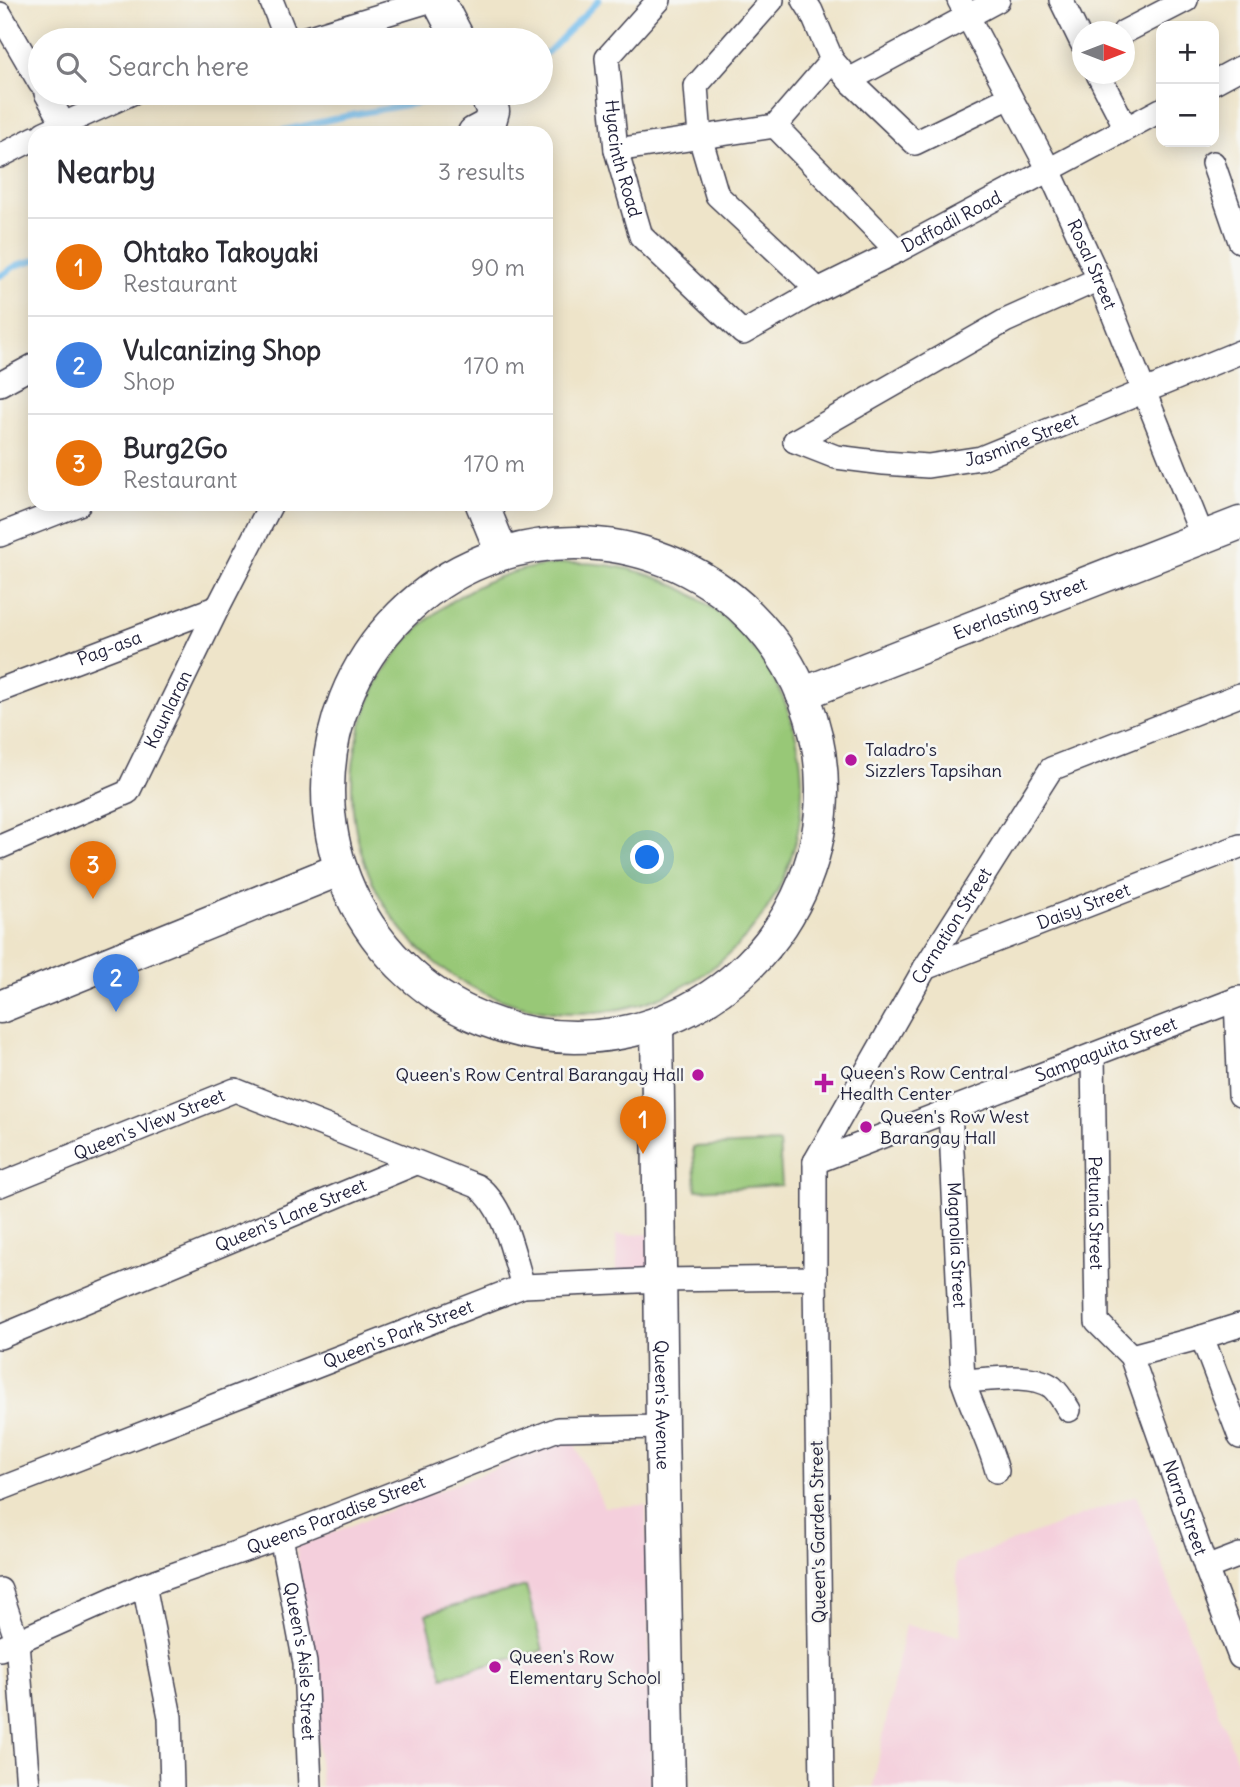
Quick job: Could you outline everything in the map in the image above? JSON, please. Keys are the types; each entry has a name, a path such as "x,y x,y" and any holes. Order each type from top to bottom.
{"street":[{"path":"271,0 282,28"},
{"path":"340,28 432,0"},
{"path":"438,0 453,28"},
{"name":"Hyacinth Road","path":"659,0 607,58 615,150 641,236 743,333"},
{"path":"772,0 696,86 700,137 717,195 817,290"},
{"path":"849,80 964,8 998,0"},
{"path":"1061,0 1072,22"},
{"path":"1135,27 1186,0"},
{"path":"815,4 832,60 915,144 1010,97"},
{"name":"Rosal Street","path":"964,8 1049,170 1099,279 1203,538"},
{"path":"0,14 28,62"},
{"path":"615,150 775,126 832,60"},
{"path":"1219,79 1240,68"},
{"path":"1103,84 1126,128"},
{"path":"49,105 54,126"},
{"path":"58,126 105,105"},
{"path":"487,126 493,111 490,105"},
{"name":"Daffodil Road","path":"743,333 817,290 897,251 1156,113"},
{"path":"775,126 897,251"},
{"path":"0,156 28,142"},
{"path":"1213,163 1240,241"},
{"name":"Jasmine Street","path":"1099,279 1005,320 795,441 836,457 929,466 981,458 1240,352"},
{"path":"0,384 28,369"},
{"path":"0,536 62,511"},
{"name":"Kaunlaran","path":"0,847 128,792 267,511"},
{"path":"485,511 502,553"},
{"name":"Everlasting Street","path":"802,694 1240,523"},
{"path":"574,541 610,544 645,552 679,565 711,583 765,632 786,661 812,721 818,749 821,797 817,835 800,890 771,939 738,974 708,998 657,1023 588,1037 552,1036 517,1030 484,1020 422,984 396,960 355,902 341,869 330,821 329,783 333,745 342,707 358,672 378,640 404,611 433,586 466,567 502,553 574,541"},
{"name":"Pag-asa","path":"0,690 218,607"},
{"name":"Carnation Street","path":"815,1278 815,1162 925,968 1051,769 1240,695"},
{"name":"Daisy Street","path":"925,968 1240,846"},
{"path":"0,1007 341,869"},
{"path":"1238,998 1240,1096"},
{"name":"Sampaguita Street","path":"815,1162 1238,998"},
{"name":"Queen's Avenue","path":"657,1023 669,1787"},
{"name":"Petunia Street","path":"1094,1055 1097,1322 1131,1356"},
{"name":"Queen's View Street","path":"0,1185 235,1090 416,1163"},
{"name":"Magnolia Street","path":"950,1109 962,1381 997,1471"},
{"path":"416,1163 477,1186 487,1193 502,1219 523,1286"},
{"name":"Queen's Lane Street","path":"0,1337 416,1163"},
{"name":"Queen's Park Street","path":"0,1489 523,1286 661,1280 815,1278"},
{"name":"Queen's Garden Street","path":"815,1278 822,1787"},
{"path":"1131,1356 1240,1325"},
{"path":"1202,1337 1233,1401 1240,1437"},
{"name":"Narra Street","path":"1131,1356 1240,1657"},
{"path":"962,1381 1029,1378 1041,1381 1055,1390 1069,1410"},
{"name":"Queens Paradise Street","path":"9,1645 144,1585 281,1537 558,1429 662,1427"},
{"name":"Queen's Aisle Street","path":"281,1537 305,1663 310,1787"},
{"path":"1206,1568 1240,1555"},
{"path":"144,1585 170,1717 172,1787"},
{"path":"0,1590 28,1787"}],"shaded area":[{"path":"653,1234 653,1272 617,1273 616,1235"},
{"name":"Queen's Row Elementary School","path":"572,1438 604,1507 646,1505 652,1787 321,1787 313,1676 296,1547"},
{"path":"1136,1495 1240,1768 1240,1783 1230,1787 873,1787 905,1625 961,1636 956,1563"}],"green space":[{"path":"577,563 621,568 663,580 702,601 736,629 764,663 785,702 797,744 802,788 797,832 785,874 764,913 736,947 702,975 663,996 621,1008 577,1013 533,1008 491,996 452,975 418,947 390,913 369,874 357,832 352,788 357,744 369,702 390,663 418,629 452,601 491,580 533,568"},
{"path":"779,1143 782,1185 696,1190 693,1147"},
{"path":"526,1586 543,1650 443,1677 426,1614"}],"waterway":[{"path":"553,47 599,0"},
{"path":"303,126 406,105"},
{"path":"0,276 17,265 28,262"}],"place":[{"name":"Taladro's Sizzlers Tapsihan","path":"851,760"},
{"name":"Burg2Go","path":"93,899"},
{"name":"Vulcanizing Shop","path":"116,1012"},
{"name":"Queen's Row Central Barangay Hall","path":"698,1075"},
{"name":"Queen's Row Central Health Center","path":"824,1083"},
{"name":"Queen's Row West Barangay Hall","path":"866,1127"},
{"name":"Ohtako Takoyaki","path":"643,1154"},
{"name":"Queen's Row Elementary School","path":"495,1667"}]}
